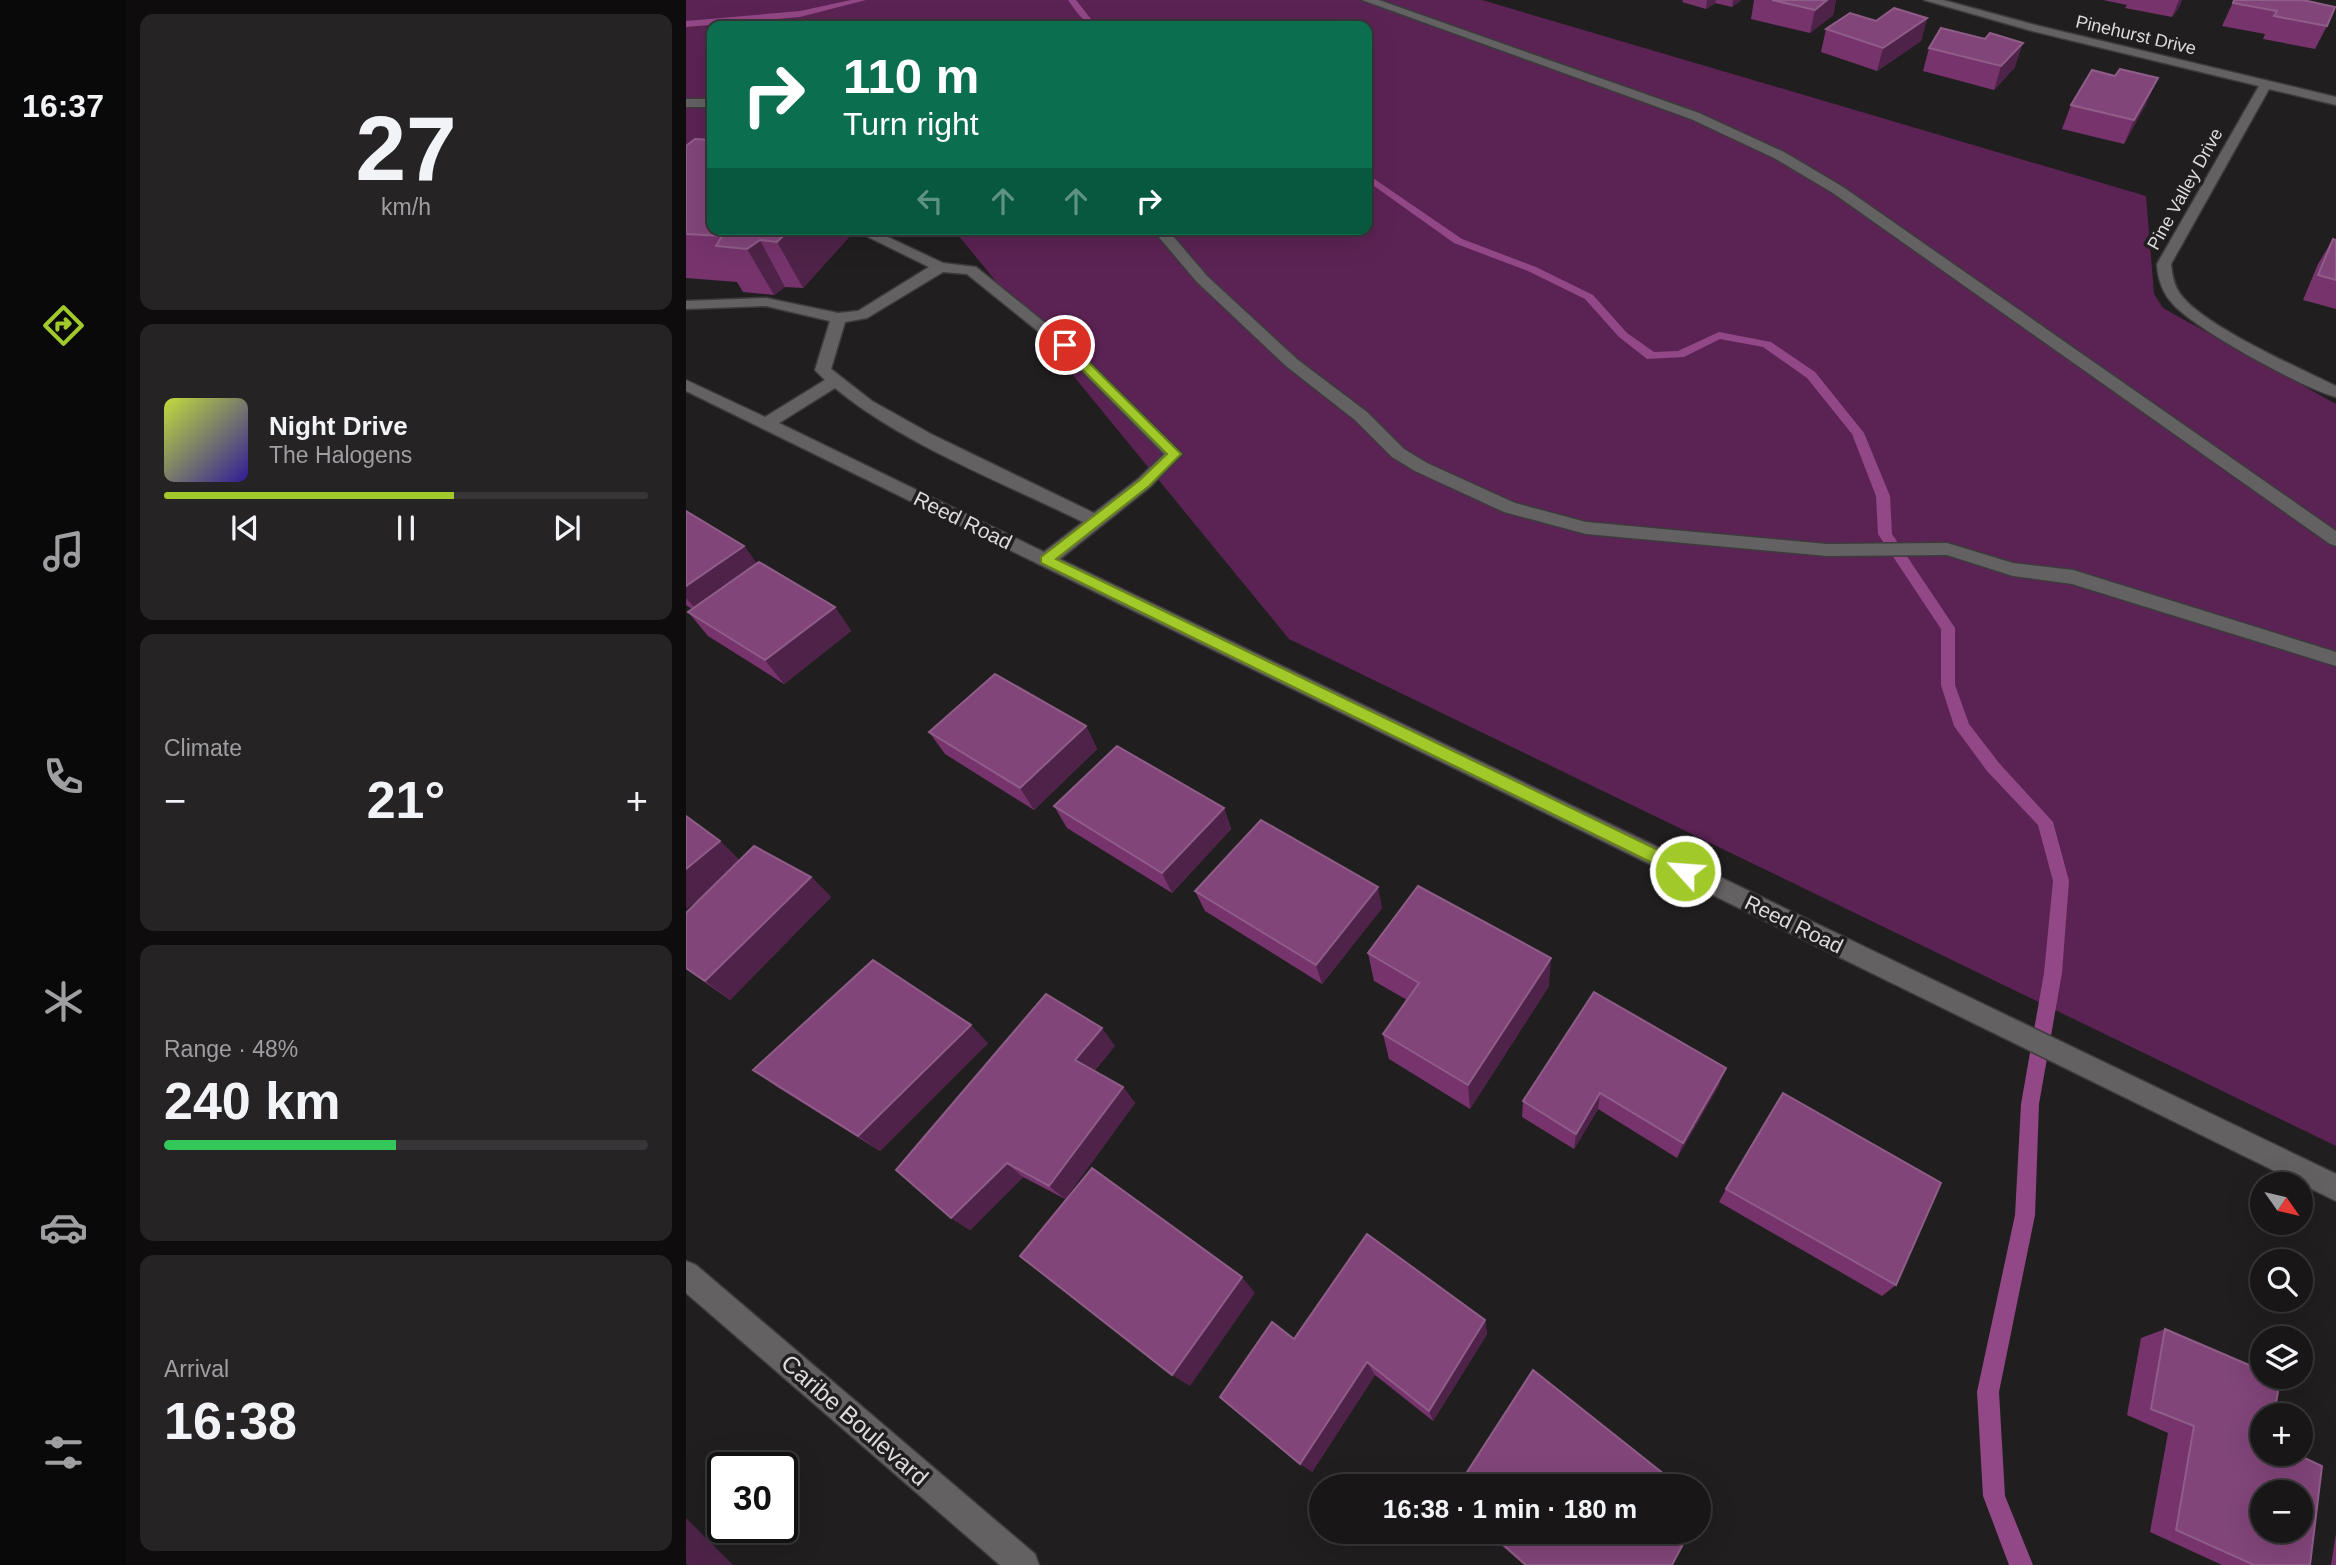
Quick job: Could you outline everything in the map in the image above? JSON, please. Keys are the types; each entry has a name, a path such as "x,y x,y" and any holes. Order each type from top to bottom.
{"street":[{"path":"1368,0 1695,116 1779,155 1838,190 2336,540"},
{"name":"Pinehurst Drive","path":"1930,0 2036,29 2336,100"},
{"name":"Pine Valley Drive","path":"2266,84 2164,264 2165,275 2169,288 2181,304 2204,322 2278,364 2336,392"},
{"path":"686,103 707,103"},
{"path":"872,235 940,267 971,270 1065,345 1174,454 1144,483 1046,560"},
{"path":"1164,235 1202,279 1292,363 1361,416 1398,453 1451,482 1510,509 1586,528 1827,550 1947,549 2012,569 2073,577 2336,659"},
{"path":"686,305 766,302 838,318 862,314 940,267"},
{"path":"838,318 823,370 866,405 925,438 1096,521"},
{"path":"766,424 836,380"},
{"name":"Reed Road","path":"686,385 2336,1188"},
{"name":"Caribe Boulevard","path":"686,1275 1024,1565"}],"shaded area":[{"path":"686,0 1482,0 2146,196 2154,294 2163,308 2336,404 2336,1146 1289,639 958,235 1372,235 1372,21 707,21 707,190 686,188"}],"building":[{"path":"1772,0 1827,0 1815,10"},
{"path":"2234,0 2303,0 2335,7 2327,26 2274,16 2277,11 2233,3"},
{"path":"1894,8 1927,18 1883,48 1826,29 1850,13 1876,21"},
{"path":"1941,28 1985,39 1990,33 2023,43 2001,66 1929,48"},
{"path":"2120,69 2158,78 2134,120 2071,105 2092,70 2115,76"},
{"path":"695,139 707,140 707,235 784,235 777,242 760,240 747,249 716,246 722,236 686,234 686,146"},
{"path":"2333,239 2336,240 2336,280 2318,275"},
{"path":"686,511 744,546 686,586"},
{"path":"759,562 835,607 765,660 688,612"},
{"path":"995,674 1086,726 1020,788 929,732"},
{"path":"1117,746 1224,808 1162,873 1054,806"},
{"path":"686,816 720,841 686,869"},
{"path":"1261,820 1378,887 1316,965 1195,891"},
{"path":"754,846 811,877 705,981 686,968 686,913"},
{"path":"1418,886 1551,958 1468,1085 1383,1034 1419,983 1368,953"},
{"path":"873,960 971,1025 858,1136 753,1070"},
{"path":"1594,992 1726,1068 1683,1143 1600,1093 1576,1134 1523,1101"},
{"path":"1046,994 1102,1028 1075,1060 1123,1087 1049,1186 1007,1163 951,1218 896,1170"},
{"path":"1783,1093 1941,1183 1896,1285 1726,1189"},
{"path":"1092,1168 1242,1277 1172,1375 1020,1256"},
{"path":"1367,1234 1485,1320 1429,1411 1367,1362 1300,1464 1220,1397 1272,1322 1294,1339"},
{"path":"2165,1329 2250,1365 2250,1389 2278,1389 2276,1403 2250,1403 2250,1466 2313,1466 2313,1462 2322,1466 2313,1540 2313,1480 2250,1480 2250,1543 2313,1543 2310,1565 2254,1565 2176,1530 2194,1426 2151,1409"},
{"path":"1533,1370 1664,1474 1466,1474"},
{"path":"1503,1544 1683,1544 1672,1565 1526,1565"}],"waterway":[{"path":"720,21 800,14 862,0"},
{"path":"1072,0 1088,21"},
{"path":"686,24 707,22"},
{"path":"1372,181 1458,241 1532,269 1589,297 1623,335 1651,356 1680,354 1719,335 1767,344 1811,375 1858,433 1883,496 1885,534 1948,628 1948,685 1962,726 1993,767 2045,822 2061,881 2053,973 2030,1104 2025,1215 1988,1392 1994,1496 2021,1565"}],"route":[{"path":"1065,345 1174,454 1144,483 1046,560 1685,871"}]}
